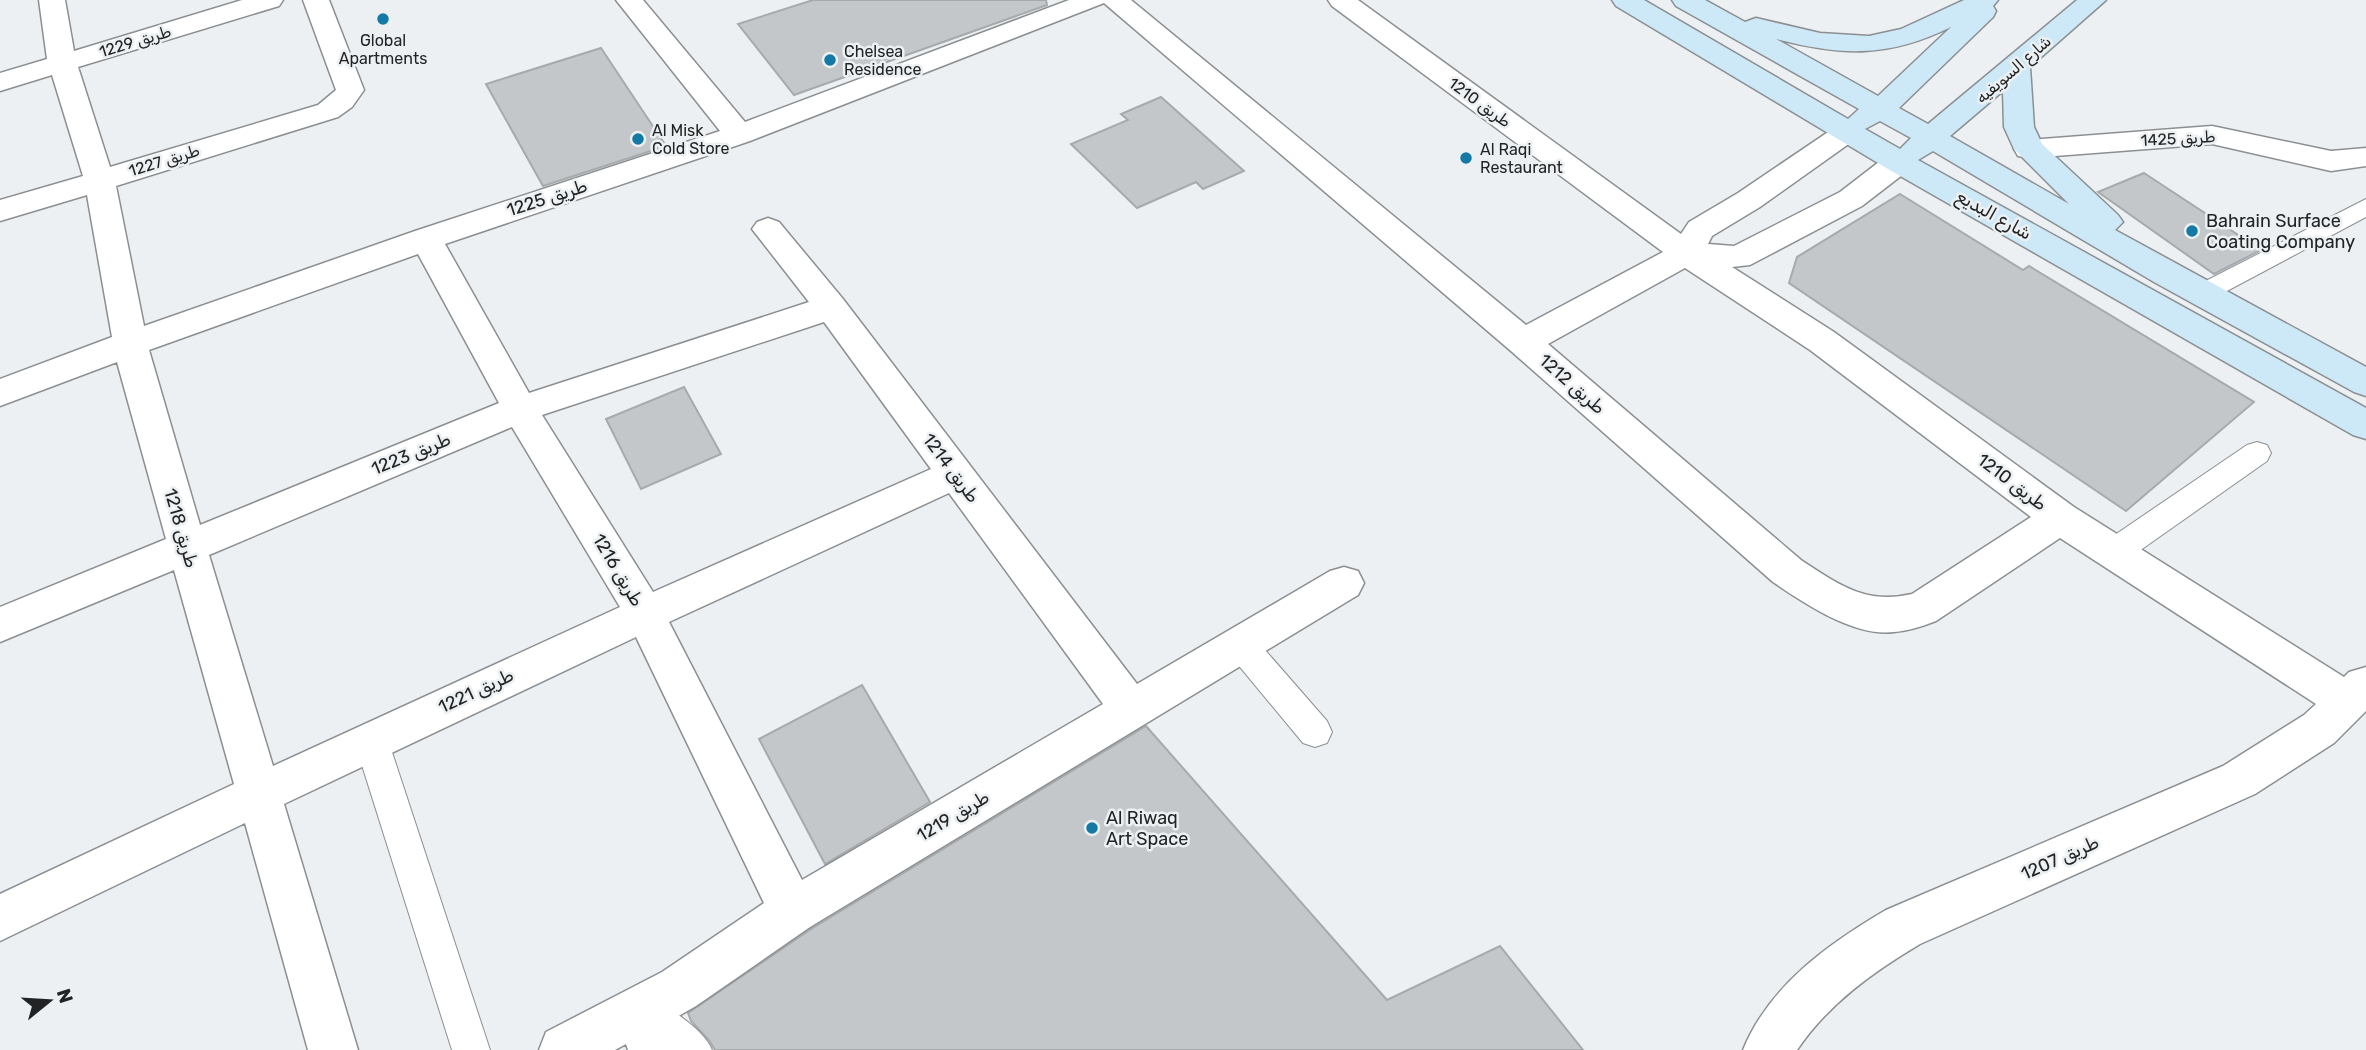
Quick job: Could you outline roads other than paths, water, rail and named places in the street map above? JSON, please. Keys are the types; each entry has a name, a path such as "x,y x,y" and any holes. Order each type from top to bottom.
{"street":[{"name":"طريق 1218","path":"51,0 62,63 99,179 129,344 333,1050"},
{"name":"طريق 1229","path":"0,82 270,0"},
{"name":"طريق 1227","path":"0,211 328,111 342,101 350,90 316,0"},
{"path":"629,0 738,135"},
{"name":"طريق 1225","path":"0,393 129,344 426,239 738,135 1093,0"},
{"name":"طريق 1212","path":"1115,0 1522,342 1787,570 1828,598 1861,611 1891,616 1922,610 2060,518"},
{"name":"طريق 1210","path":"1341,0 1686,253 1822,341 2060,518 2359,698"},
{"name":"شارع البديع","path":"1625,0 1899,162 2366,425"},
{"path":"1696,7 1788,34 1863,44 1883,43 1911,35 1985,0"},
{"path":"1522,342 1686,253 1700,229 1749,200 1899,94 1995,0"},
{"name":"شارع السويفيه","path":"1932,138 2093,0"},
{"name":"شارع البديع","path":"1696,7 1880,108 2201,294 2366,383"},
{"path":"2016,66 2019,127 2029,149 2166,274"},
{"name":"طريق 1425","path":"2029,149 2212,135 2332,160 2345,161 2366,157"},
{"path":"1686,253 1739,257 1851,199 1932,138"},
{"name":"طريق 1214","path":"768,229 831,307 1131,709"},
{"name":"طريق 1216","path":"426,239 520,409 644,612 793,911"},
{"name":"طريق 1223","path":"0,625 520,409 831,307"},
{"name":"طريق 1221","path":"0,918 258,793 644,612 956,474"},
{"name":"طريق 1219","path":"564,1050 646,1031 679,989 793,911 1344,583"},
{"name":"طريق 1207","path":"1768,1050 1799,1007 1830,976 1865,948 1903,927 2239,780 2319,729 2359,698"}],"lane":[{"path":"2201,294 2366,207"},
{"path":"2114,552 2257,453"},
{"path":"1241,645 1314,732"},
{"path":"371,740 471,1050"},
{"path":"646,1031 693,1050"}],"place":[{"name":"Global Apartments","path":"383,19"},
{"name":"Chelsea Residence","path":"830,60"},
{"name":"Al Misk Cold Store","path":"638,139"},
{"name":"Al Raqi Restaurant","path":"1466,158"},
{"name":"Bahrain Surface Coating Company","path":"2192,231"},
{"name":"Al Riwaq Art Space","path":"1092,828"}]}
